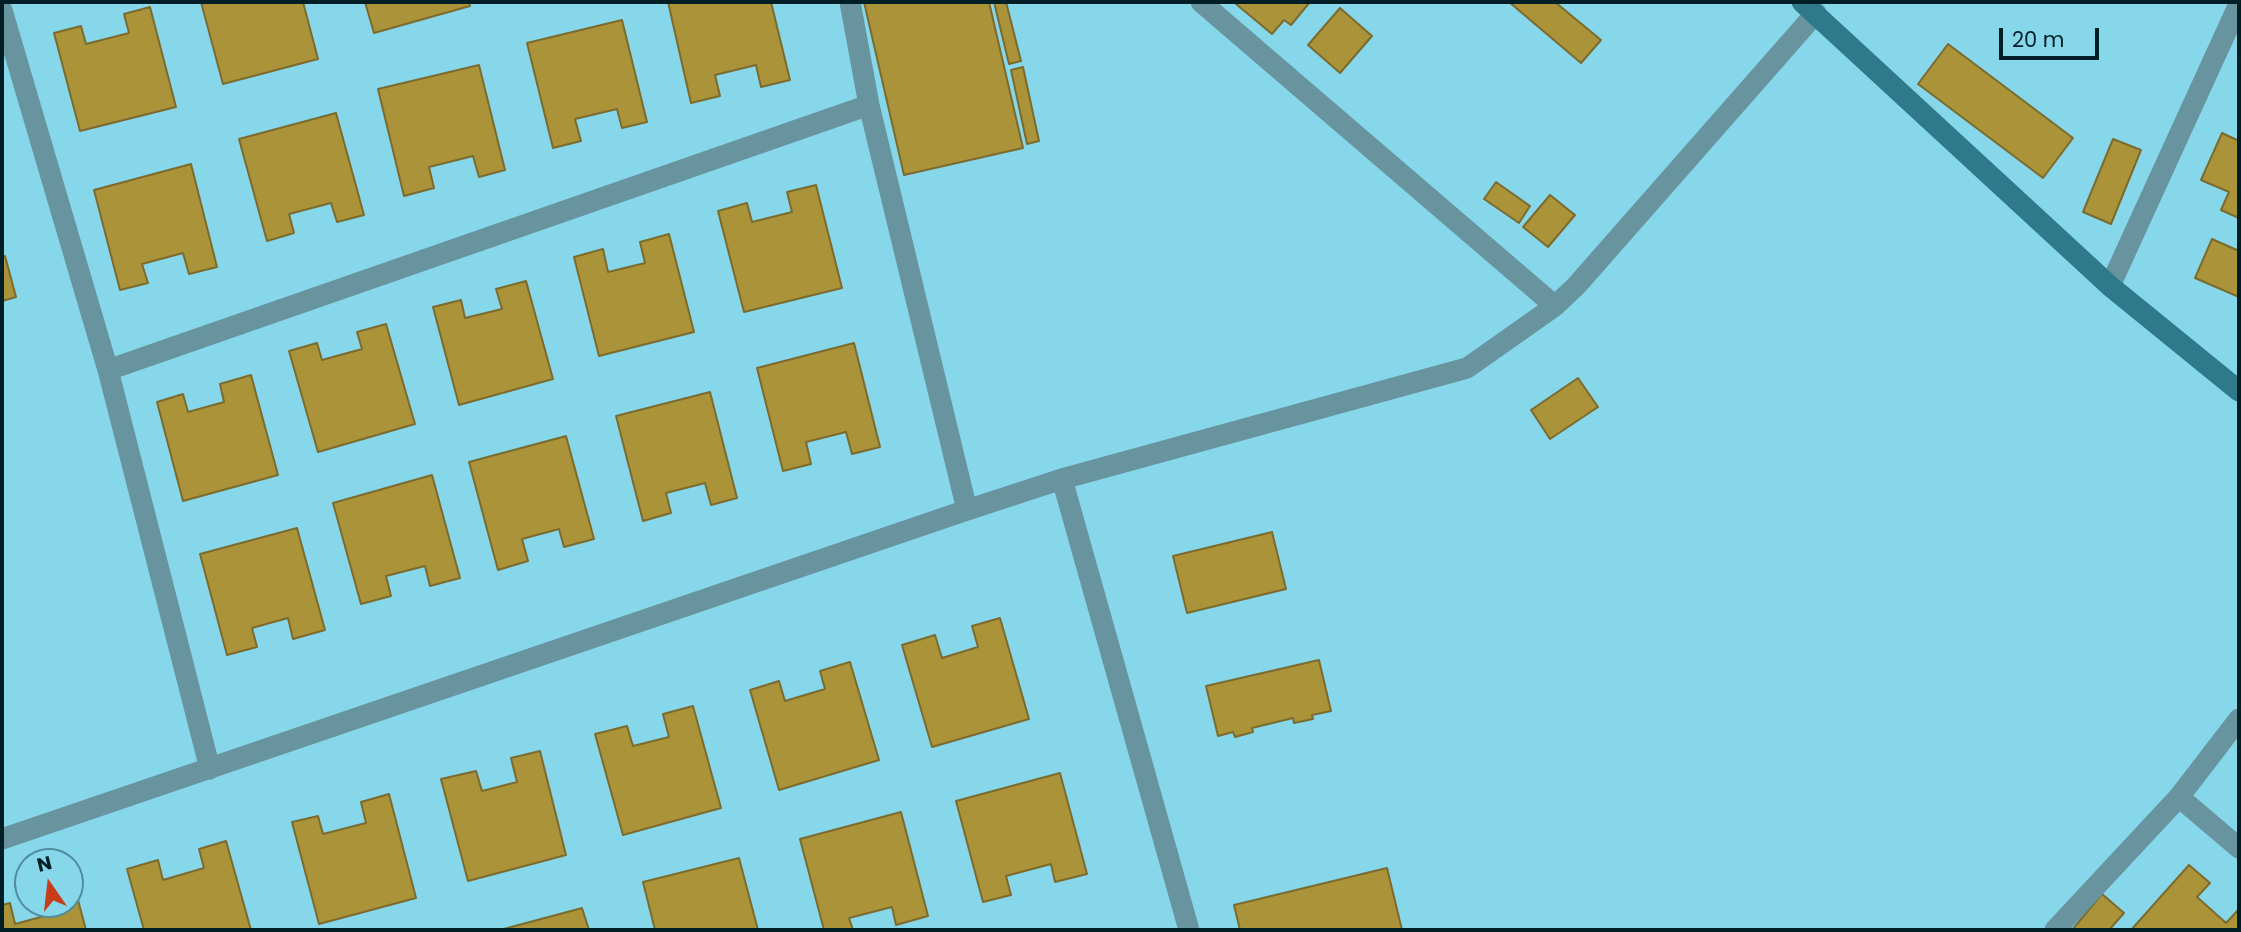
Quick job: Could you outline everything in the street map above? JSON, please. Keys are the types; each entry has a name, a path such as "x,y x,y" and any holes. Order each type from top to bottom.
{"street":[{"path":"20,2 2,9 108,370 210,769"},
{"path":"850,2 869,105 967,510"},
{"path":"1201,2 1555,306"},
{"path":"2110,286 2239,4"},
{"path":"2,839 1062,479 1467,368 1555,306 1577,285 1809,7 2110,286 2239,391"},
{"path":"108,370 869,105"},
{"path":"1062,479 1189,930"},
{"path":"2055,930 2179,797 2239,719"},
{"path":"2179,797 2239,848"}],"building":[{"path":"201,2 303,2 318,59 223,84"},
{"path":"365,2 469,2 470,6 374,33"},
{"path":"668,2 771,2 790,80 761,87 756,65 715,75 720,96 691,103"},
{"path":"864,2 989,2 1023,148 904,175"},
{"path":"994,2 1006,2 1021,61 1009,64"},
{"path":"1310,2 1291,25 1284,20 1272,34 1236,4"},
{"path":"1509,2 1555,2 1601,40 1581,63"},
{"path":"150,7 176,107 80,131 54,33 81,26 86,44 129,33 124,14"},
{"path":"1340,8 1372,36 1340,73 1308,45"},
{"path":"622,20 647,122 622,128 617,109 575,119 581,141 553,148 527,43"},
{"path":"1948,44 2073,138 2043,178 1918,84"},
{"path":"479,65 505,170 479,177 473,156 429,167 434,188 404,196 378,89"},
{"path":"1023,67 1039,141 1027,144 1011,70"},
{"path":"336,113 364,215 337,222 331,203 289,214 294,233 267,241 239,139"},
{"path":"2222,133 2239,141 2239,218 2221,210 2229,192 2201,180"},
{"path":"2113,139 2141,150 2111,224 2083,212"},
{"path":"191,164 217,267 189,274 183,253 142,264 148,283 120,290 94,190"},
{"path":"1496,182 1530,206 1519,223 1484,199"},
{"path":"816,185 842,288 744,312 718,211 747,203 752,222 792,212 787,192"},
{"path":"1550,195 1575,215 1548,247 1523,227"},
{"path":"669,234 694,332 599,356 574,257 603,249 608,272 645,263 640,242"},
{"path":"2212,239 2239,251 2239,297 2195,278"},
{"path":"5,256 16,297 2,301 2,257"},
{"path":"526,281 553,379 459,405 433,307 461,300 465,318 502,309 496,289"},
{"path":"386,324 415,424 318,452 289,351 317,343 322,360 362,349 357,332"},
{"path":"854,343 880,447 852,454 846,432 806,442 811,464 783,471 757,368"},
{"path":"251,375 278,475 183,501 157,402 183,394 188,412 224,402 220,384"},
{"path":"1578,378 1598,407 1550,439 1531,410"},
{"path":"710,392 737,498 711,505 705,483 666,493 671,513 643,521 616,416"},
{"path":"566,436 594,539 564,547 559,529 522,539 528,561 498,570 469,462"},
{"path":"432,475 460,578 430,586 425,566 386,576 391,596 361,604 333,503"},
{"path":"297,528 325,630 293,639 288,618 252,628 257,647 227,655 200,554"},
{"path":"1272,532 1286,589 1187,613 1173,556"},
{"path":"1000,618 1029,719 932,747 902,645 935,635 942,658 978,647 972,626"},
{"path":"1319,660 1331,711 1312,715 1313,719 1294,723 1293,718 1252,728 1253,732 1235,737 1233,732 1218,736 1206,686"},
{"path":"850,662 879,760 779,790 750,690 779,681 785,701 825,689 820,671"},
{"path":"693,706 721,808 623,835 595,734 627,726 633,746 669,737 663,714"},
{"path":"540,751 566,855 468,881 441,779 476,771 482,791 517,782 511,758"},
{"path":"1060,773 1087,874 1055,882 1051,864 1006,876 1011,895 983,902 956,801"},
{"path":"389,794 416,898 319,924 292,822 318,816 323,834 366,823 361,802"},
{"path":"901,812 928,916 896,925 892,907 849,918 853,930 824,930 800,839"},
{"path":"226,841 251,930 144,930 127,869 158,860 163,880 204,868 199,849"},
{"path":"739,858 758,930 655,930 643,882"},
{"path":"2189,865 2210,883 2197,897 2226,923 2239,909 2239,930 2131,930"},
{"path":"1387,868 1402,930 1240,930 1234,905"},
{"path":"2102,894 2124,913 2109,930 2072,930"},
{"path":"10,903 15,924 37,918 83,918 86,930 2,930 2,905"},
{"path":"582,908 589,930 500,930"}]}
